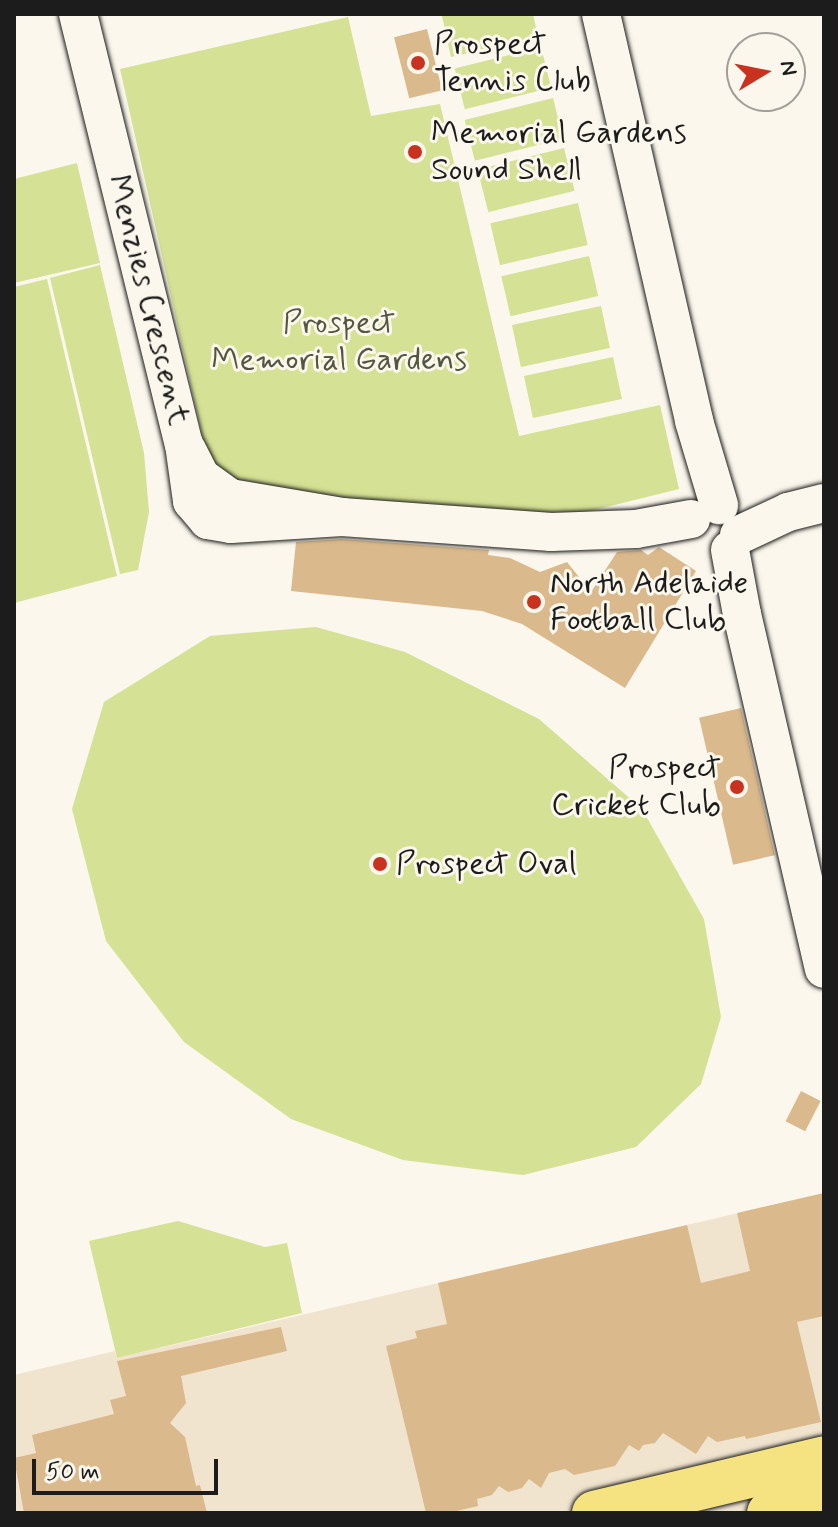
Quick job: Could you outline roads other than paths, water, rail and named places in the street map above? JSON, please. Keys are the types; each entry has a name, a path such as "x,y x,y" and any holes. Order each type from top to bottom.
{"highway":[{"path":"594,1513 824,1458"},
{"path":"769,1513 824,1500"}],"street":[{"name":"Menzies Crescent","path":"78,14 184,444 201,477 230,498 342,517 551,532 714,530 806,508"},
{"path":"601,14 694,421 714,530 742,614 824,969"}],"place":[{"name":"Prospect Tennis Club","path":"418,63"},
{"name":"Memorial Gardens Sound Shell","path":"415,152"},
{"name":"North Adelaide Football Club","path":"534,602"},
{"name":"Prospect Cricket Club","path":"737,787"},
{"name":"Prospect Oval","path":"380,864"}],"park label":[{"name":"Prospect Memorial Gardens","path":"339,342"}]}
